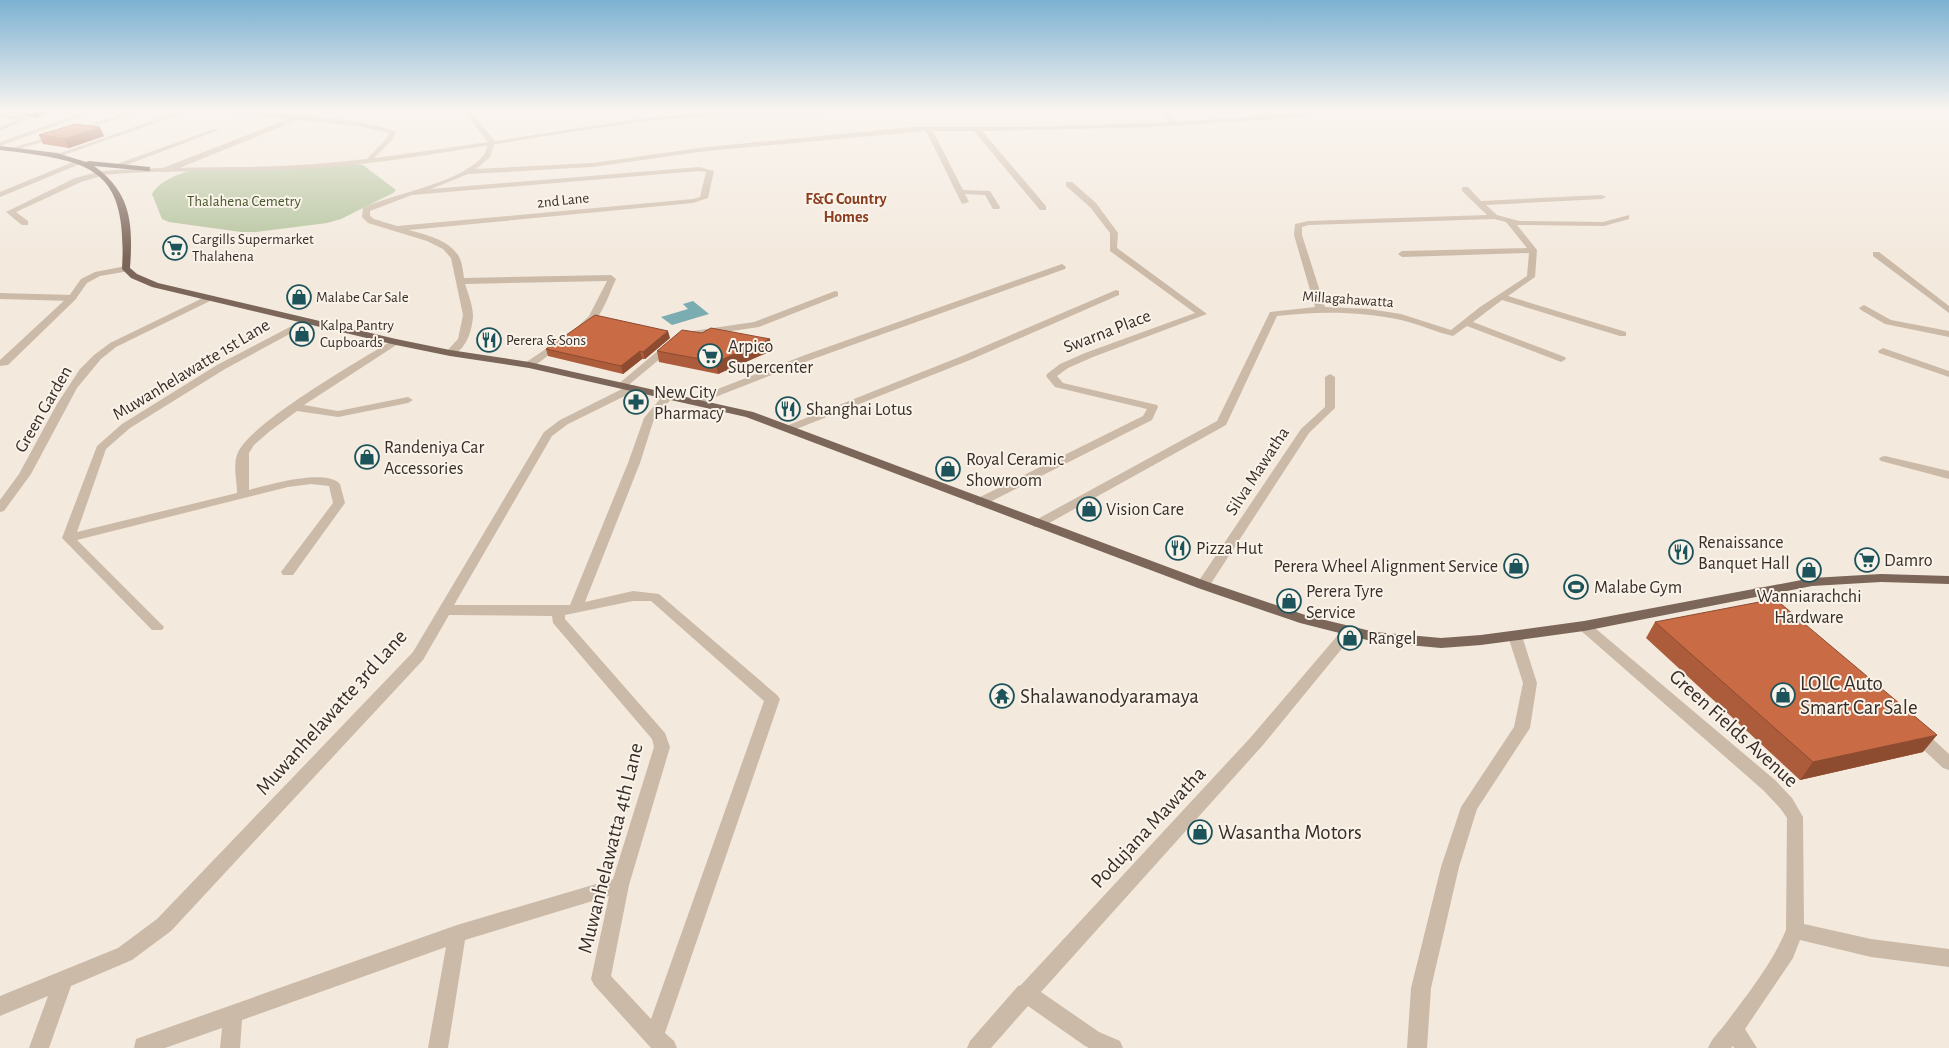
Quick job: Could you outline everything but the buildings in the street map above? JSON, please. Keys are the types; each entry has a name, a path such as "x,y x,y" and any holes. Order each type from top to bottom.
{"main road":[{"path":"72,160 147,169"},
{"path":"81,162 105,176 116,192 124,212 126,269 134,276 155,285 207,299 396,342 450,353 529,365 749,414 1203,585 1272,609 1348,632 1392,640 1441,643 1515,636 1584,626 1759,591 1820,581 1881,578 1949,580"}],"street":[{"path":"118,165 132,160"},
{"path":"105,176 166,170 191,160"},
{"path":"25,223 10,212 78,180 147,169 294,168 377,160"},
{"path":"468,172 484,160"},
{"path":"450,353 463,340 468,315 459,282 455,257 446,247 430,239 372,221 366,217 366,210 377,203 468,172 592,165 629,160"},
{"path":"944,160 965,202"},
{"path":"1002,160 1043,208"},
{"path":"0,195 81,162"},
{"name":"2nd Lane","path":"394,229 693,201 704,198 710,171 411,193"},
{"name":"Swarna Place","path":"980,502 1148,418 1153,408 1059,385 1051,376 1064,366 1089,355 1202,314 1113,249 1114,234 1093,205 1069,184"},
{"path":"1465,189 1494,217"},
{"path":"960,192 987,193 996,207"},
{"path":"1480,203 1602,197"},
{"path":"1320,310 1298,235 1298,226 1308,223 1494,217 1519,223 1604,224 1626,217"},
{"path":"1509,220 1533,250"},
{"path":"1402,254 1533,250"},
{"name":"Millagahawatta","path":"1038,524 1222,423 1273,314 1320,310 1369,312 1403,318 1453,333 1482,309 1531,277 1533,250"},
{"path":"1876,254 1949,310"},
{"path":"696,401 809,357 1062,267"},
{"path":"1,365 72,298 84,281 98,274 126,269"},
{"path":"459,282 612,279 593,317 529,365"},
{"path":"790,428 966,358 1116,293"},
{"path":"620,386 682,335 756,325 835,294"},
{"path":"0,296 72,298"},
{"path":"1500,297 1623,334"},
{"name":"Green Garden","path":"0,508 24,476 71,388 99,355 113,345 207,299"},
{"path":"1864,308 1888,322 1949,334"},
{"name":"Muwanhelawatte 1st Lane","path":"68,538 101,448 126,426 221,367 307,321"},
{"path":"1467,323 1561,359"},
{"path":"243,495 243,453 251,440 295,407 396,342"},
{"path":"1883,351 1949,374"},
{"name":"Silva Mawatha","path":"1203,585 1305,431 1330,408 1330,377"},
{"name":"Muwanhelawatte 3rd Lane","path":"0,1006 125,954 164,925 412,664 446,610 548,434 564,422 633,388"},
{"path":"567,610 634,463 649,418 669,395"},
{"path":"295,407 338,414 408,400"},
{"path":"1885,459 1949,475"},
{"path":"68,538 303,481 321,480 334,484 339,503 288,572"},
{"path":"68,538 157,626"},
{"path":"1759,591 1796,624"},
{"path":"446,610 567,610 633,596 654,597 772,699 660,1043"},
{"name":"Muwanhelawatta 4th Lane","path":"567,610 558,620 659,737 662,747 620,885 601,979 660,1043"},
{"name":"Green Fields Avenue","path":"1584,626 1769,785 1786,802 1794,817 1795,930 1786,952 1733,1030 1718,1048"},
{"name":"Podujana Mawatha","path":"977,1048 1025,993 1257,741 1348,632"},
{"path":"1417,1048 1421,988 1450,868 1469,807 1522,728 1530,683 1515,636"},
{"path":"1905,724 1949,764"},
{"path":"143,1046 458,934 620,885"},
{"path":"1795,930 1871,948 1949,958"},
{"path":"438,1048 458,934"},
{"path":"39,1048 63,980"},
{"path":"1025,993 1092,1039 1113,1048"},
{"path":"230,1048 233,1013"},
{"path":"1733,1030 1747,1048"}],"green space":[{"name":"Thalahena Cemetry","path":"363,165 396,190 341,219 327,223 256,232 241,232 169,222 162,219 152,194 168,179 190,171"}],"water":[{"path":"693,301 709,314 672,325 661,317 688,309 683,304"}],"place":[{"name":"Cargills Supermarket Thalahena","path":"175,248"},
{"name":"Malabe Car Sale","path":"299,297"},
{"name":"Kalpa Pantry Cupboards","path":"302,334"},
{"name":"Perera & Sons","path":"489,340"},
{"name":"Arpico Supercenter","path":"710,356"},
{"name":"New City Pharmacy","path":"636,402"},
{"name":"Shanghai Lotus","path":"788,409"},
{"name":"Randeniya Car Accessories","path":"367,457"},
{"name":"Royal Ceramic Showroom","path":"948,469"},
{"name":"Vision Care","path":"1089,509"},
{"name":"Pizza Hut","path":"1178,548"},
{"name":"Renaissance Banquet Hall","path":"1681,552"},
{"name":"Damro","path":"1867,560"},
{"name":"Perera Wheel Alignment Service","path":"1516,566"},
{"name":"Wanniarachchi Hardware","path":"1809,570"},
{"name":"Malabe Gym","path":"1576,587"},
{"name":"Perera Tyre Service","path":"1289,601"},
{"name":"Rangel","path":"1350,638"},
{"name":"LOLC Auto Smart Car Sale","path":"1783,695"},
{"name":"Shalawanodyaramaya","path":"1002,696"},
{"name":"Wasantha Motors","path":"1200,832"}],"district":[{"name":"F&G Country Homes","path":"846,207"}]}
